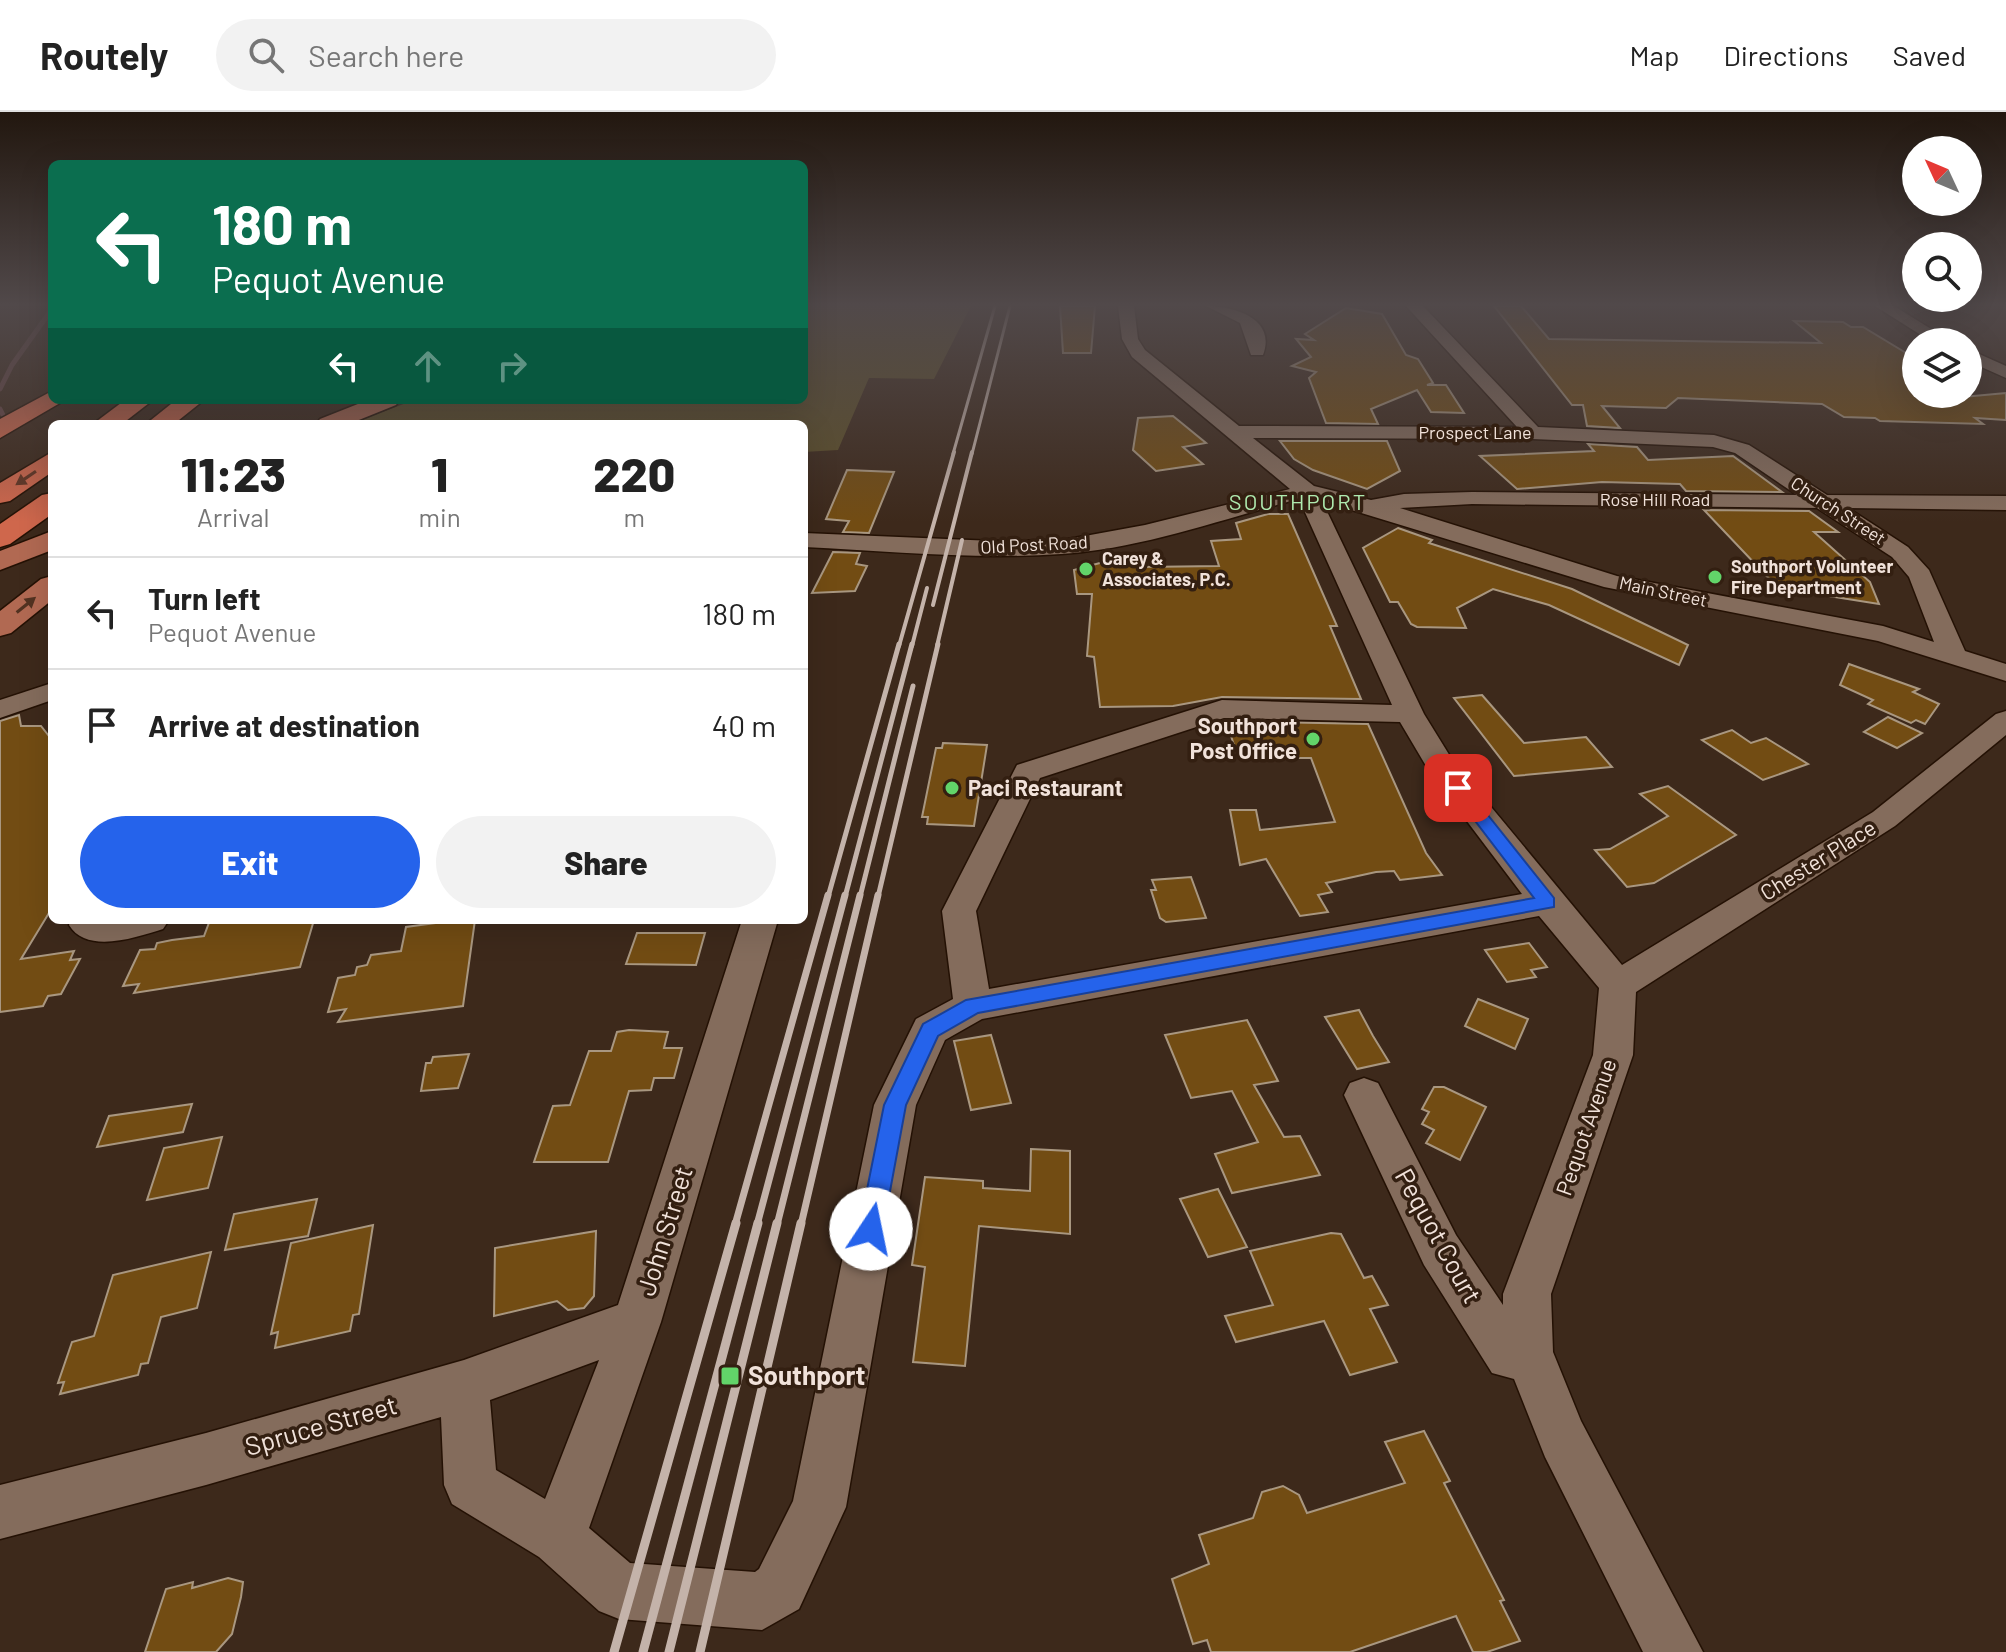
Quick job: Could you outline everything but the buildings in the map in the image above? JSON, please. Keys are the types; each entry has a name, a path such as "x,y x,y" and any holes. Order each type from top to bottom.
{"highway":[{"path":"0,430 48,400"},
{"path":"111,420 135,404"},
{"path":"164,420 186,404"},
{"path":"0,495 48,463"},
{"path":"2,545 48,505"}],"main road":[{"path":"338,420 378,404"},
{"path":"2,545 48,530"},
{"path":"2,545 48,540"},
{"path":"0,626 48,588"}],"street":[{"path":"1169,378 1306,491 1410,714 1440,765 1547,902 1618,985"},
{"path":"1481,378 1533,433"},
{"name":"Prospect Lane","path":"1237,432 1533,433 1714,441"},
{"name":"Church Street","path":"1714,441 1742,449 1900,552 1920,575 1953,655"},
{"name":"Rose Hill Road","path":"1306,491 1371,507 1404,501 1472,498 2006,503"},
{"name":"Old Post Road","path":"808,540 994,548 1063,547 1146,532 1306,491"},
{"name":"Main Street","path":"1371,507 1613,582 1832,623 1953,655 2006,673"},
{"path":"0,709 48,692"},
{"path":"973,1006 959,911 1028,772 1222,709 1410,714"},
{"name":"Chester Place","path":"1618,985 1884,819 2006,720"},
{"path":"464,1385 471,1485 558,1538 619,1591 762,1601 779,1589 819,1507 895,1105 930,1030 973,1006 1547,902"},
{"path":"87,924 98,930 130,924"},
{"name":"John Street","path":"558,1538 637,1322 759,924"},
{"name":"Pequot Avenue","path":"1618,985 1613,1055 1527,1294 1528,1352 1563,1439 1674,1652"},
{"name":"Pequot Court","path":"1364,1095 1440,1250 1509,1356 1528,1352"},
{"name":"Spruce Street","path":"0,1512 206,1459 464,1385 637,1322"}],"shaded area":[{"path":"808,378 935,378 869,378 838,450 808,452 808,420 362,420 404,404 808,404"}],"waterway":[{"path":"0,389 6,378"},
{"path":"0,409 3,415"}],"railway":[{"path":"953,454 975,378"},
{"path":"972,454 992,378"},
{"path":"899,646 954,452"},
{"path":"933,605 972,452"},
{"path":"937,646 962,540"},
{"path":"912,646 927,588"},
{"path":"828,897 899,644"},
{"path":"845,897 912,644"},
{"path":"878,897 938,644"},
{"path":"860,897 913,686"},
{"path":"735,1225 828,895"},
{"path":"757,1225 845,895"},
{"path":"777,1225 860,895"},
{"path":"801,1225 878,895"},
{"path":"614,1652 736,1223"},
{"path":"643,1652 758,1223"},
{"path":"669,1652 777,1223"},
{"path":"700,1652 801,1223"}],"place":[{"name":"Carey & Associates, P.C.","path":"1086,569"},
{"name":"Southport Volunteer Fire Department","path":"1715,577"},
{"name":"Southport Post Office","path":"1313,739"},
{"name":"Paci Restaurant","path":"952,788"},
{"name":"Southport","path":"730,1376"}],"district":[{"name":"SOUTHPORT","path":"1298,502"}],"route":[{"path":"871,1229 895,1105 930,1030 973,1006 1547,902 1458,788"}]}
